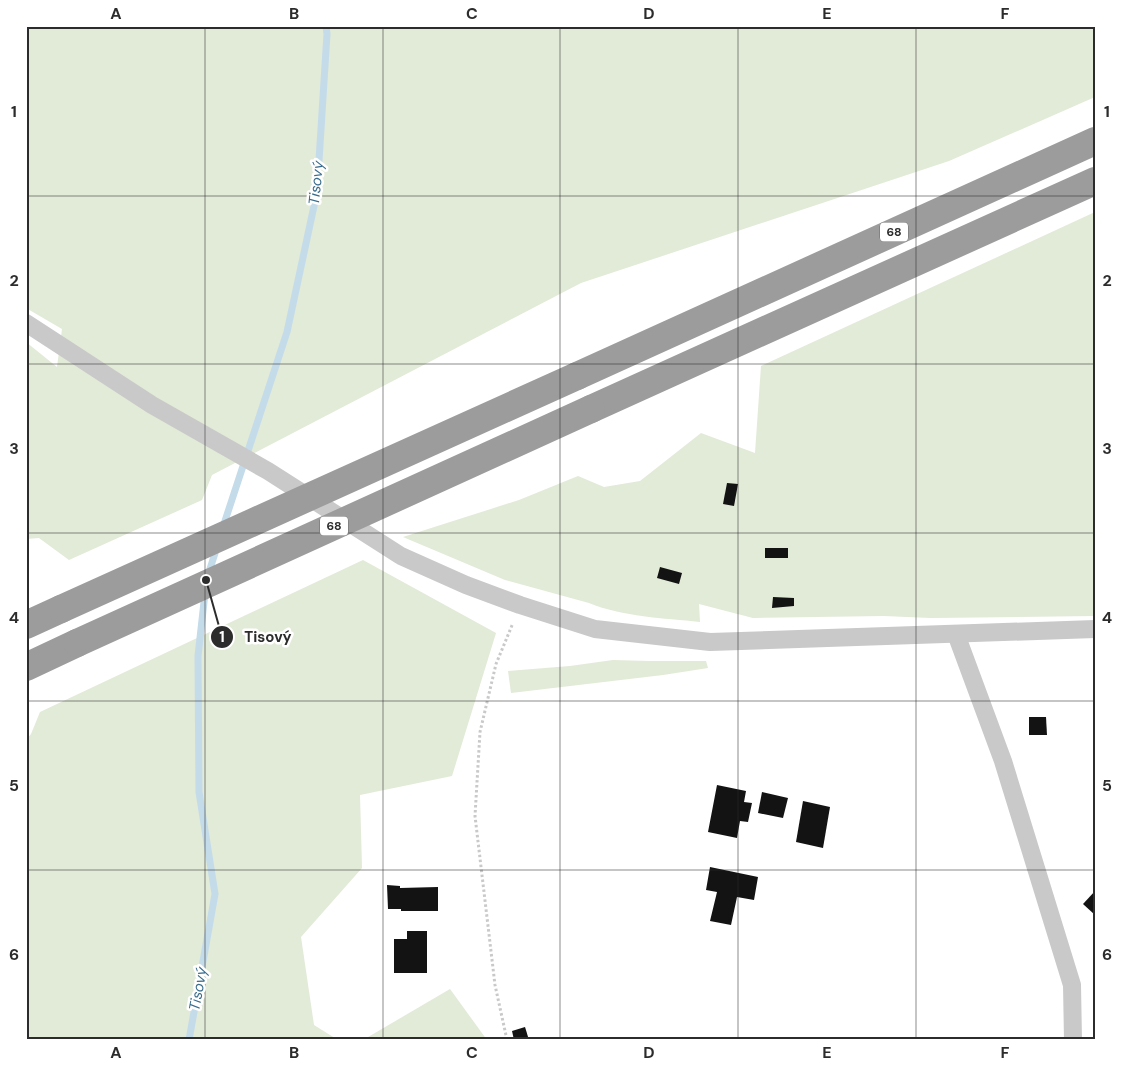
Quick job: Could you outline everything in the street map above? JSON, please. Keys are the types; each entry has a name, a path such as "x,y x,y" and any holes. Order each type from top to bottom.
{"highway":[{"name":"68","path":"26,625 1095,141"},
{"name":"68","path":"26,666 1095,181"}],"street":[{"path":"26,323 152,406 268,470 401,556 466,585 595,629 710,642 1095,629"},
{"path":"956,634 1003,761 1072,985 1073,1040"}],"path":[{"path":"507,1040 495,985 475,816 480,732 496,664 520,605"}],"green space":[{"path":"26,26 1095,26 1095,97 949,161 581,283 212,475 202,500 69,560 39,538 26,539 26,342 57,367 62,329 26,308"},
{"path":"1095,212 1095,616 753,618 699,604 700,622 658,618 602,608 505,580 403,537 519,500 578,476 604,487 640,481 701,433 755,453 761,366"},
{"path":"363,560 496,633 452,776 360,795 362,868 301,937 314,1025 338,1040 26,1040 26,740 31,734 40,712"},
{"path":"613,660 706,661 708,668 511,693 508,671"},
{"path":"450,989 487,1040 363,1040"}],"building":[{"path":"727,483 738,484 734,506 723,504"},
{"path":"765,548 788,548 788,558 765,558"},
{"path":"660,567 682,573 679,584 657,578"},
{"path":"773,597 794,598 794,606 772,608"},
{"path":"1029,717 1046,717 1047,735 1029,735"},
{"path":"717,785 746,791 744,802 752,803 748,822 740,821 737,838 708,832"},
{"path":"762,792 788,798 783,818 758,813"},
{"path":"803,801 830,807 823,848 796,842"},
{"path":"710,867 758,877 754,900 737,897 731,925 710,921 717,892 706,890"},
{"path":"387,885 400,886 400,888 438,887 438,911 388,909"},
{"path":"1095,891 1095,915 1083,904"},
{"path":"407,931 427,931 427,973 394,973 394,939 407,939"},
{"path":"525,1027 529,1040 514,1040 512,1031"}],"waterway":[{"name":"Tisový","path":"223,527 287,332 317,192 326,26"},
{"name":"Tisový","path":"208,575 217,547"},
{"name":"Tisový","path":"189,1040 215,894 199,792 198,656 205,593"}],"place":[{"name":"Tisový","path":"206,580"}]}
